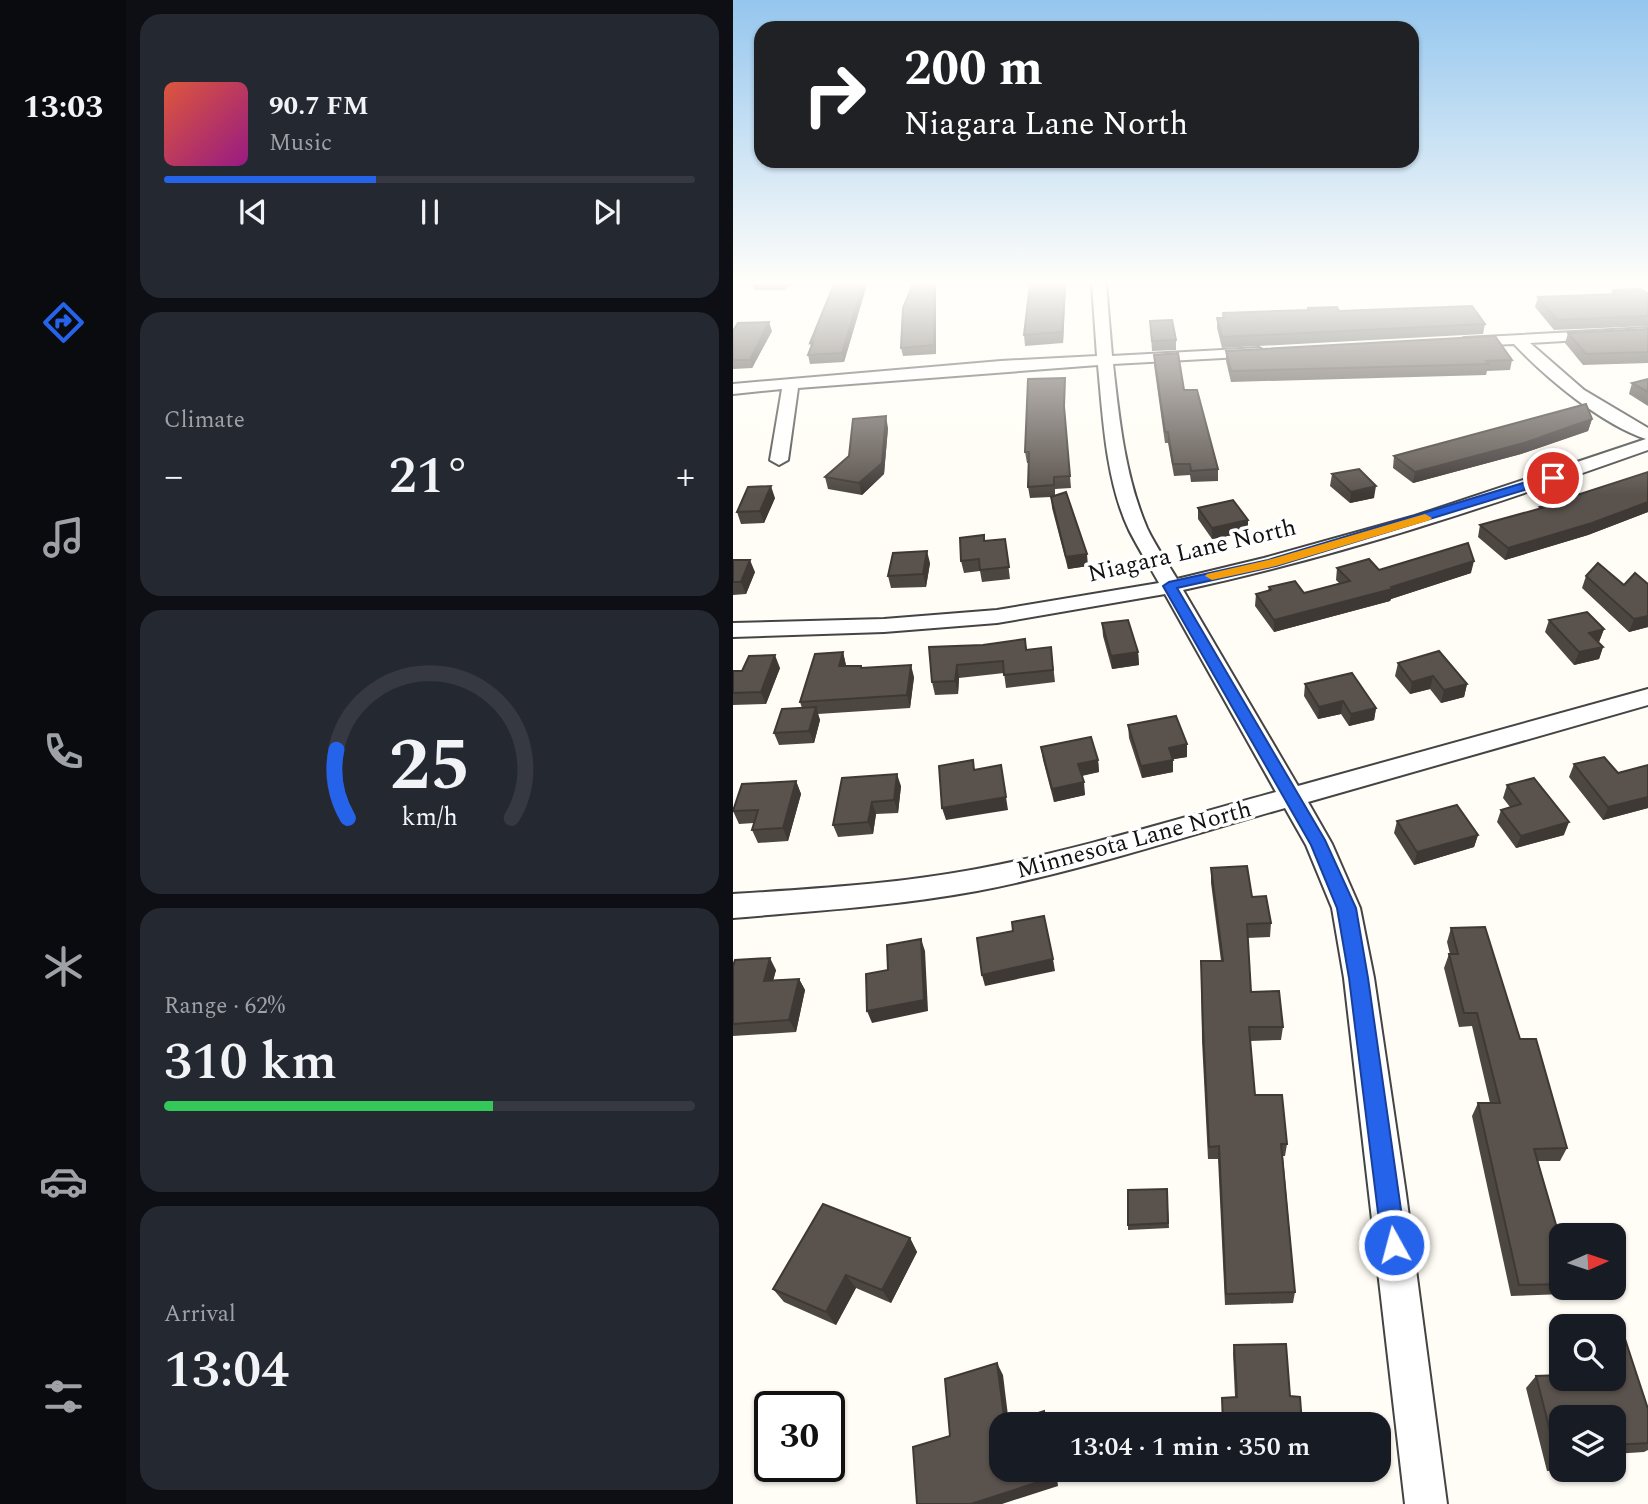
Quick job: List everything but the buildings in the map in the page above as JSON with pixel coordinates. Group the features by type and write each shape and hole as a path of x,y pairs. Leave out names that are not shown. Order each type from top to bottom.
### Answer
{"street":[{"path":"1105,354 1119,468 1125,496 1138,529 1294,798 1319,844 1346,908 1384,1167 1426,1504"},
{"path":"733,390 1105,360 1227,354"},
{"path":"1532,354 1549,372 1574,391 1610,415 1648,435"},
{"path":"779,460 791,384"},
{"name":"Niagara Lane North","path":"733,630 923,623 979,618 1033,612 1169,586 1271,563 1339,544 1513,491 1648,444"},
{"name":"Minnesota Lane North","path":"733,906 854,897 976,880 1092,853 1294,798 1648,697"}],"slow traffic":[{"path":"1212,576 1271,563 1425,518"}],"route":[{"path":"1394,1245 1359,978 1346,908 1319,844 1294,798 1169,586 1271,563 1339,544 1553,478"}]}
